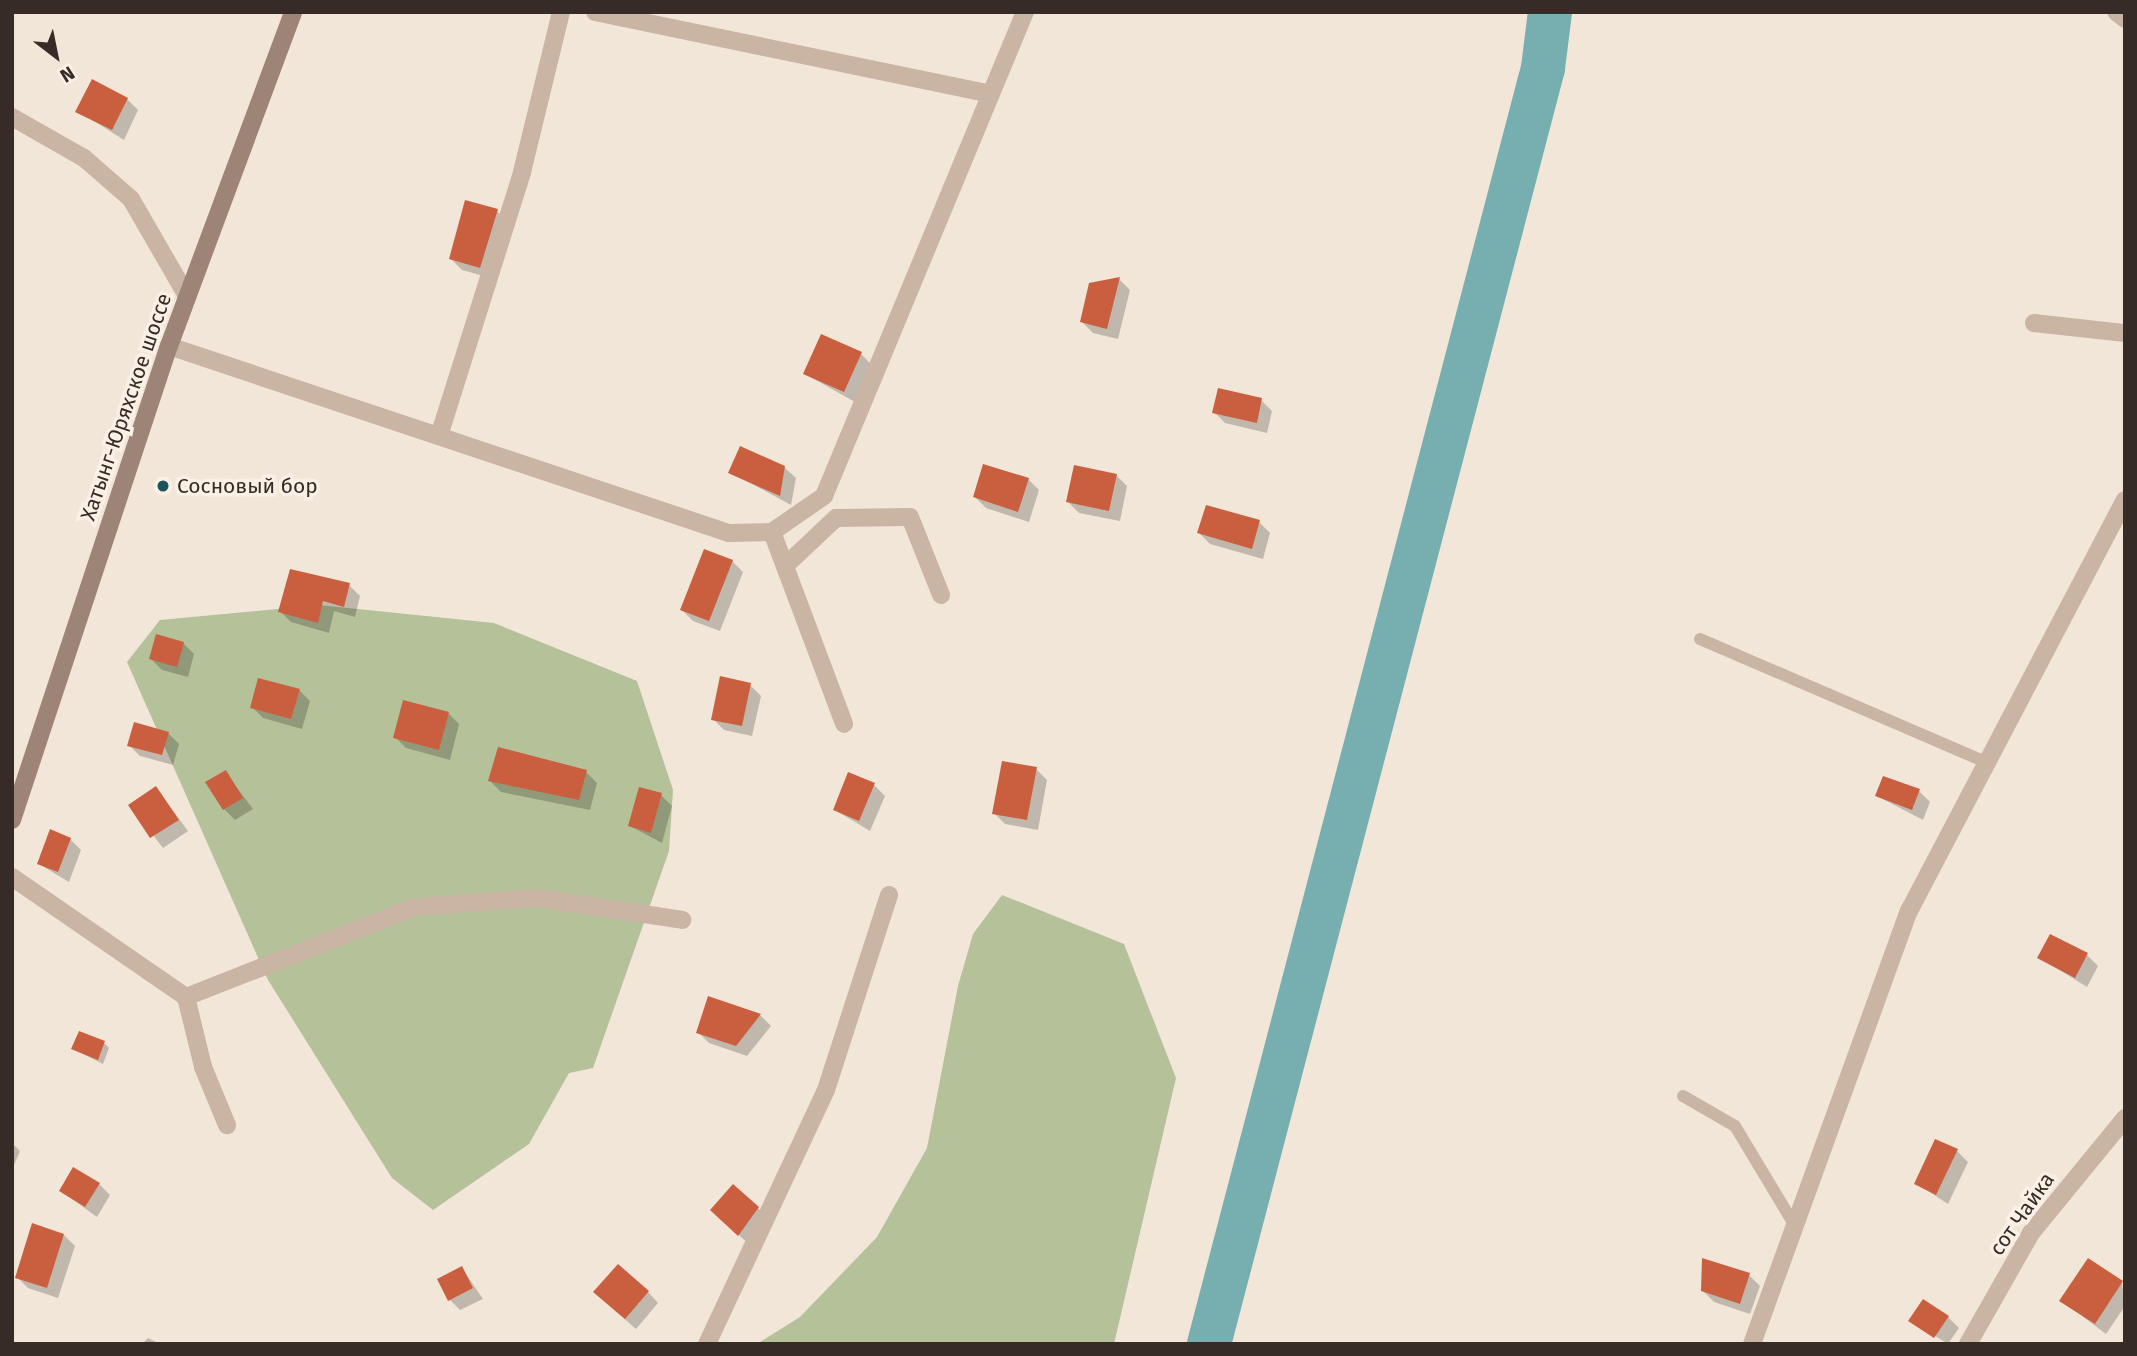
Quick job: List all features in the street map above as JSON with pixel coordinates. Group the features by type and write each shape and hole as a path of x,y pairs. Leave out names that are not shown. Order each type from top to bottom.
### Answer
{"main road":[{"name":"Хатынг-Юряхское шоссе","path":"12,820 169,346 293,12"}],"street":[{"path":"439,436 522,172 561,12"},
{"path":"595,12 990,94"},
{"path":"169,346 729,533 772,532 824,496 1025,12"},
{"path":"2116,12 2125,19"},
{"path":"12,117 84,158 131,199 187,296"},
{"path":"2034,323 2125,333"},
{"path":"1752,1344 1909,911 1983,761 2125,500"},
{"path":"785,566 836,518 910,517 941,595"},
{"path":"772,532 844,724"},
{"path":"12,877 186,997 202,1067 227,1125"},
{"path":"707,1344 826,1090 889,895"},
{"path":"186,997 415,907 539,898 682,920"},
{"name":"сот Чайка","path":"1968,1344 2031,1233 2125,1118"}],"lane":[{"path":"1700,639 1983,761"},
{"path":"1683,1096 1735,1126 1795,1226"}],"green space":[{"path":"319,605 494,623 637,681 673,790 669,851 593,1068 569,1073 529,1144 433,1210 392,1178 268,980 127,662 160,620"},
{"path":"1002,895 1124,944 1176,1078 1114,1344 757,1344 800,1317 877,1237 927,1148 958,986 973,934"}],"building":[{"path":"92,79 128,98 112,130 75,112"},
{"path":"465,200 498,209 480,268 449,259"},
{"path":"1120,277 1107,329 1080,322 1089,283"},
{"path":"821,334 862,352 844,392 803,374"},
{"path":"1218,388 1262,398 1257,423 1212,413"},
{"path":"740,446 785,466 780,496 728,473"},
{"path":"983,464 1029,478 1018,512 973,497"},
{"path":"1074,465 1117,474 1109,511 1066,502"},
{"path":"1206,505 1260,520 1252,549 1197,533"},
{"path":"704,549 733,560 709,621 680,610"},
{"path":"290,569 350,583 344,607 323,601 318,623 278,612"},
{"path":"156,634 184,642 177,667 149,659"},
{"path":"720,676 751,683 742,726 711,720"},
{"path":"258,678 300,689 291,719 250,708"},
{"path":"403,700 449,712 439,750 393,738"},
{"path":"134,722 169,732 162,755 127,746"},
{"path":"498,747 587,770 579,800 488,781"},
{"path":"1002,761 1037,767 1027,820 992,814"},
{"path":"226,770 243,798 223,810 205,782"},
{"path":"848,772 875,783 859,821 833,810"},
{"path":"1883,776 1920,789 1912,810 1875,796"},
{"path":"156,786 179,820 150,838 128,805"},
{"path":"639,787 662,793 651,833 628,826"},
{"path":"50,829 71,838 58,872 37,864"},
{"path":"2050,934 2088,953 2075,978 2037,958"},
{"path":"708,996 761,1014 736,1046 696,1033"},
{"path":"79,1031 105,1041 98,1060 71,1049"},
{"path":"1935,1139 1958,1149 1936,1195 1914,1184"},
{"path":"73,1167 100,1183 85,1207 59,1191"},
{"path":"733,1184 759,1207 738,1236 710,1210"},
{"path":"32,1223 64,1234 47,1288 15,1278"},
{"path":"1702,1258 1750,1273 1740,1304 1701,1291"},
{"path":"2088,1258 2123,1281 2095,1324 2059,1301"},
{"path":"618,1264 649,1291 625,1319 593,1292"},
{"path":"462,1266 473,1288 448,1301 437,1279"},
{"path":"1923,1299 1949,1316 1934,1338 1908,1321"}],"waterway":[{"path":"1209,1344 1543,68 1550,12"}],"place":[{"name":"Сосновый бор","path":"163,486"}]}
